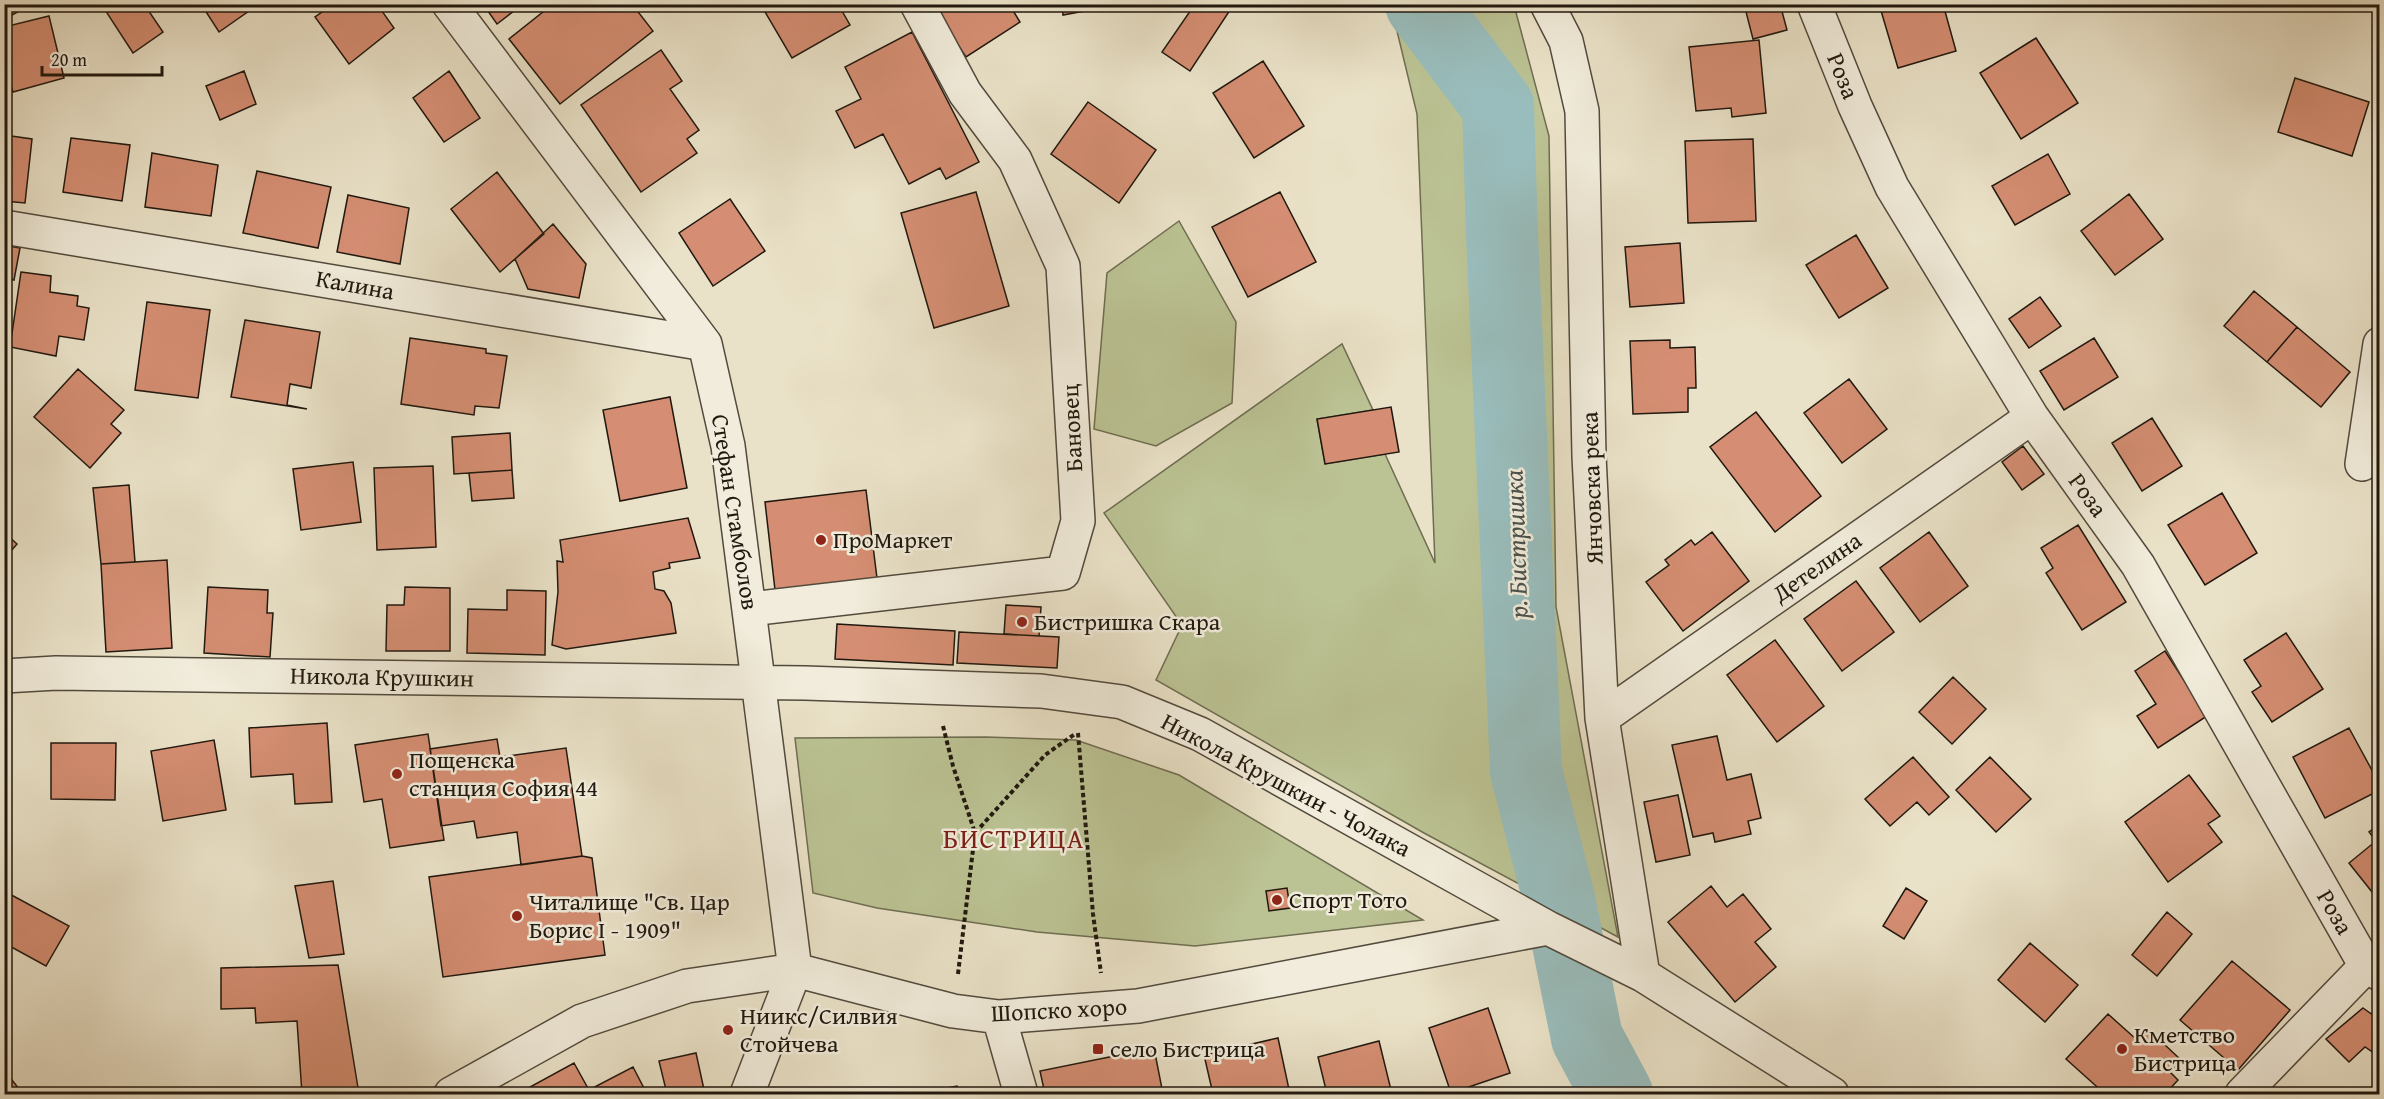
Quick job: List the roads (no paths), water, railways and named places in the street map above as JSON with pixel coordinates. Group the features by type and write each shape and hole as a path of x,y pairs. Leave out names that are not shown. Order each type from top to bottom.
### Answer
{"street":[{"name":"Стефан Стамболов","path":"449,4 705,344 728,446 795,970 747,1095"},
{"name":"Бановец","path":"750,609 1063,573 1078,522 1063,266 1015,160 965,93 917,4"},
{"name":"Янчовска река","path":"1548,4 1566,41 1582,111 1590,456 1602,718 1633,970"},
{"name":"Роза","path":"1814,4 1855,106 1892,187 2032,417 2138,564 2373,970"},
{"name":"Калина","path":"4,227 705,344"},
{"path":"2362,464 2379,344"},
{"name":"Детелина","path":"1602,718 2032,417"},
{"name":"Никола Крушкин","path":"4,676 56,672 759,682"},
{"name":"Никола Крушкин - Чолака","path":"759,682 1041,691 1122,702 1200,734 1548,928 1633,970"},
{"name":"Шопско хоро","path":"451,1095 582,1021 687,986 795,970 953,1011 999,1017 1138,1006 1548,928"},
{"path":"1633,970 1832,1095"},
{"path":"2242,1095 2373,970"},
{"path":"999,1017 1021,1095"}],"waterway":[{"name":"р. Бистришка","path":"1421,4 1498,106 1526,771 1559,899 1587,1038 1617,1094"}],"place":[{"name":"ПроМаркет","path":"821,540"},
{"name":"Бистришка Скара","path":"1022,622"},
{"name":"Пощенска станция София 44","path":"397,774"},
{"name":"Спорт Тото","path":"1277,900"},
{"name":"Читалище \"Св. Цар Борис I - 1909\"","path":"517,916"},
{"name":"Ниикс/Силвия Стойчева","path":"728,1030"},
{"name":"село Бистрица","path":"1098,1049"},
{"name":"Кметство Бистрица","path":"2122,1049"}],"district":[{"name":"БИСТРИЦА","path":"1014,839"}]}
